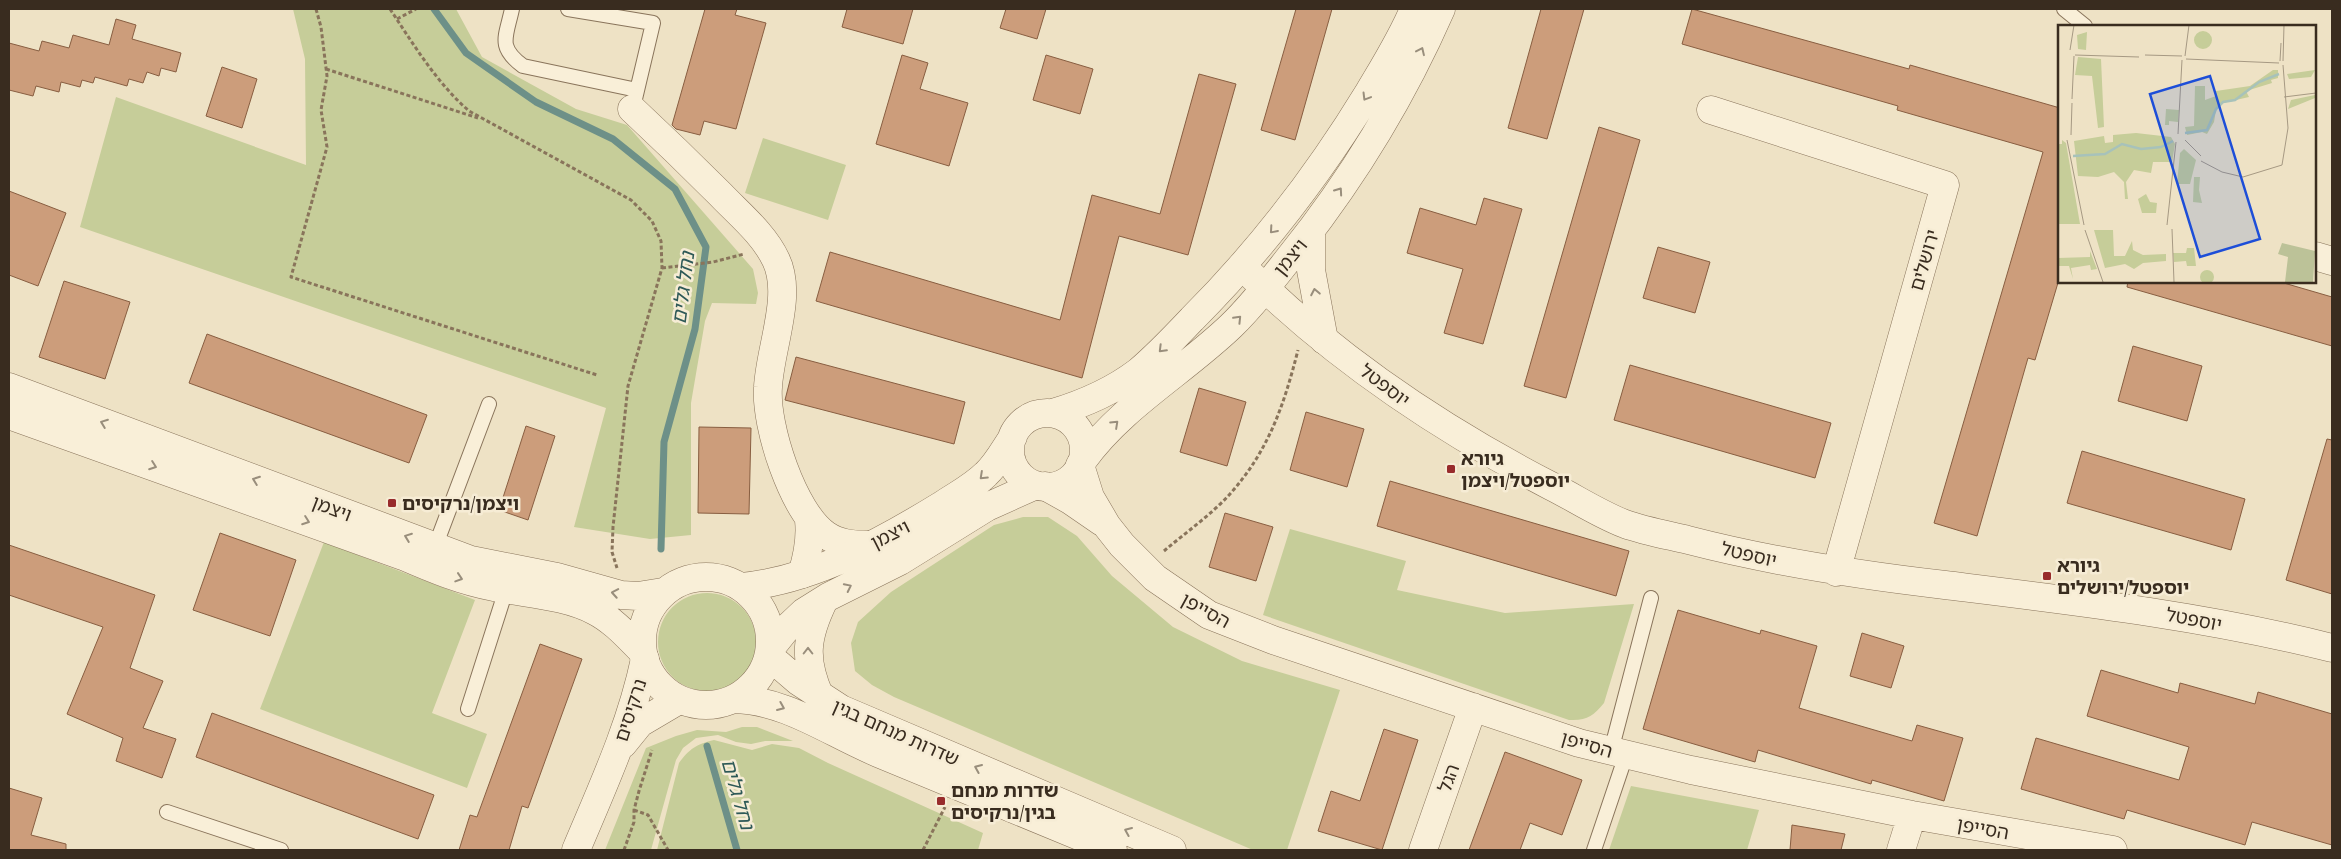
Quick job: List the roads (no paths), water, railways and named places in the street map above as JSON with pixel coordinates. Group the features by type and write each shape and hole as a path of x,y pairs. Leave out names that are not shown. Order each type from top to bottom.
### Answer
{"street":[{"name":"ויצמן","path":"1053,413 1096,397 1137,372 1209,303 1281,221 1345,131 1404,34 1414,9"},
{"name":"ויצמן","path":"1081,462 1109,428 1197,358 1232,325 1312,230 1364,155 1404,87 1441,9"},
{"path":"635,99 755,230 776,258 782,275 783,292 770,362 767,390 770,415 788,480 809,520 827,535 839,542 869,545"},
{"name":"ירושלים","path":"1711,110 1945,185 1836,572"},
{"path":"1312,230 1311,270 1314,331"},
{"path":"2316,256 2332,261"},
{"name":"יוספטל","path":"1242,266 1264,289 1314,331 1416,408 1499,459 1624,524 1750,556 1836,572 2128,607 2288,637 2332,648"},
{"name":"ויצמן","path":"9,387 471,560 557,577 625,595 638,596 663,592"},
{"path":"1053,413 1065,417 1078,430 1084,448 1081,462 1070,479 1059,485 1040,486 1026,480 1012,461 1010,450 1013,437 1019,426 1029,418 1040,414 1053,413"},
{"name":"ויצמן","path":"9,414 403,556 440,572 506,590 561,600 596,611 612,622 643,655"},
{"name":"ויצמן","path":"742,587 765,584 802,574 869,545 916,520 971,487 986,474 1013,437"},
{"name":"הסייפן","path":"1081,462 1090,497 1107,526 1144,568 1182,598 1209,615 1240,628 1579,743 1618,753 1691,770 2075,848 2112,850"},
{"name":"ויצמן","path":"769,652 786,628 804,612 900,561 987,507 1040,486"},
{"name":"הסייפן","path":"1040,486 1070,500 1107,526"},
{"path":"802,574 808,556 809,520"},
{"path":"702,576 723,578 742,587 758,602 768,620 771,642 757,681 741,696 721,704 700,706 679,700 662,688 648,671 643,655 642,629 650,609 663,592 681,581 702,576"},
{"path":"820,697 813,682 807,652 809,634 824,600"},
{"name":"שדרות מנחם בגין","path":"769,652 776,664 820,697 860,718 1172,850"},
{"name":"נרקיסים","path":"576,850 614,760 636,694 643,655"},
{"name":"שדרות מנחם בגין","path":"734,699 758,701 780,706 849,741 1112,850"},
{"name":"נרקיסים","path":"614,760 626,738 640,723 679,700"},
{"name":"הגל","path":"1423,850 1474,707"},
{"path":"1902,850 1912,815"}],"lane":[{"path":"512,9 505,41 509,55 523,66 635,99 653,23 568,9"},
{"path":"2064,9 2084,25"},
{"path":"435,547 489,404"},
{"path":"468,709 506,590"},
{"path":"1594,850 1618,753 1652,598"},
{"path":"167,812 281,850"}],"waterway":[{"name":"נחל גלים","path":"434,9 466,53 536,102 613,139 675,189 706,247 695,329 664,442 661,549"},
{"name":"נחל גלים","path":"707,746 737,850"}],"place":[{"name":"גיורא יוספטל/ויצמן","path":"1451,469"},
{"name":"ויצמן/נרקיסים","path":"392,503"},
{"name":"גיורא יוספטל/ירושלים","path":"2047,576"},
{"name":"שדרות מנחם בגין/נרקיסים","path":"941,801"}]}
